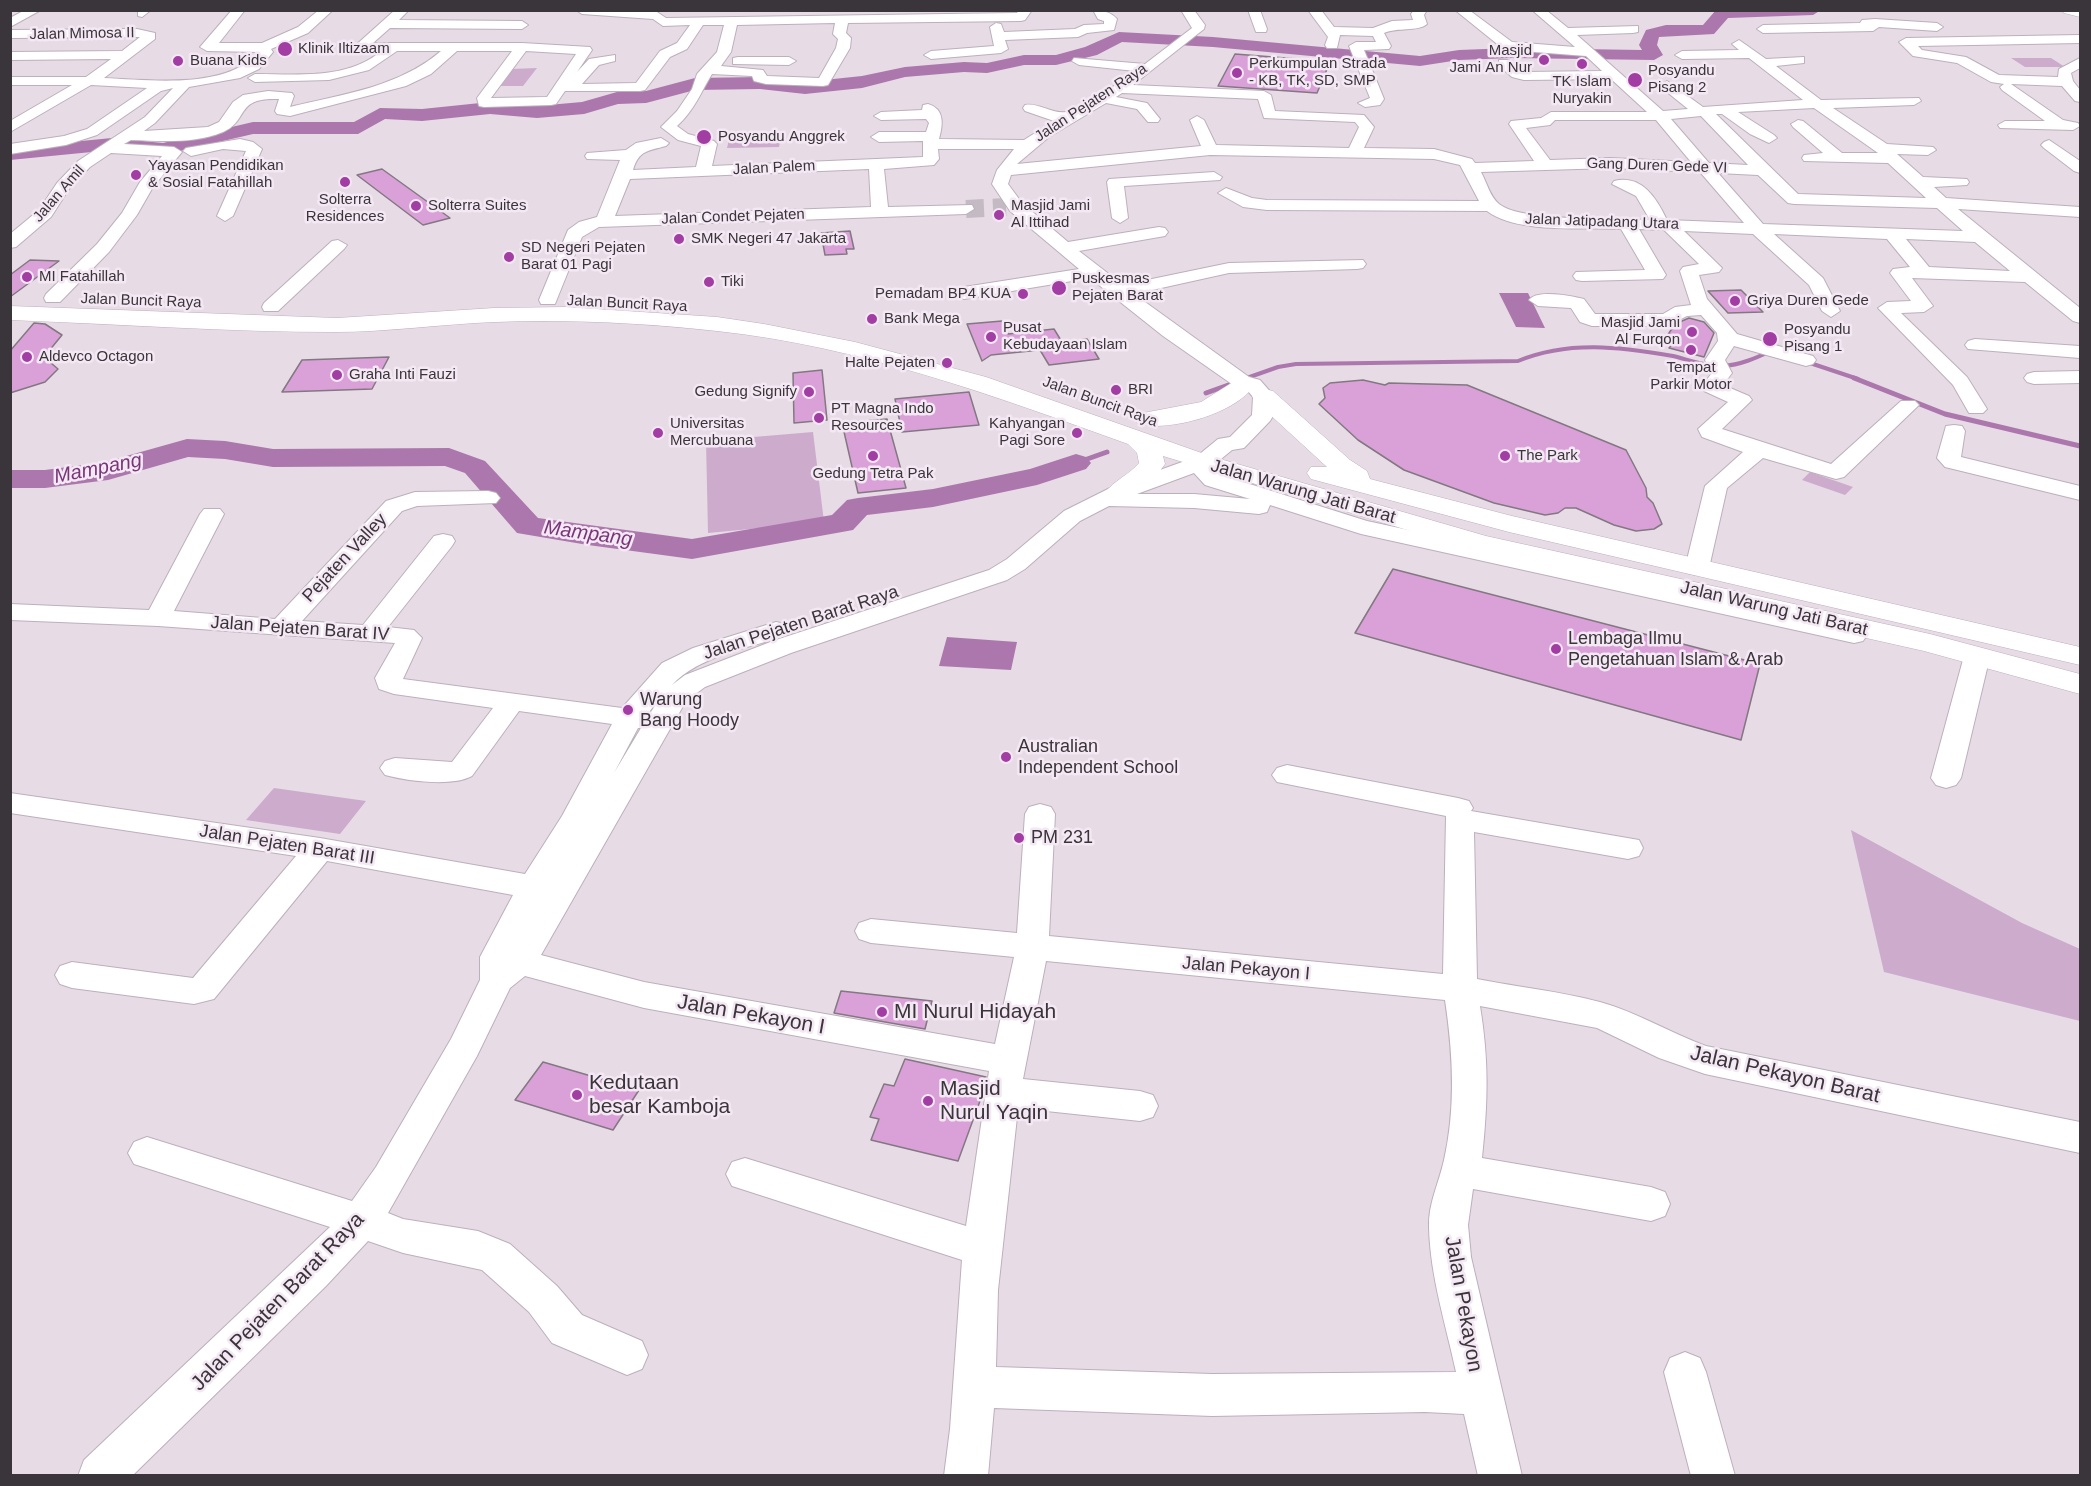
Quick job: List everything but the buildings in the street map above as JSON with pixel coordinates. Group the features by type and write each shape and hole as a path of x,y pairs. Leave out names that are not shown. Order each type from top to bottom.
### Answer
{"main road":[{"path":"2071,17 2079,12"},
{"name":"Jalan Buncit Raya","path":"10,297 271,307 592,315 764,331 855,349 937,370 1089,420 1134,425 1218,451"},
{"name":"Jalan Buncit Raya","path":"10,313 337,325 548,300 634,303 798,320 880,335 1012,372"},
{"path":"1109,497 1138,480 1152,464 1149,451 1134,425 1217,405 1228,400 1244,384 1341,466 1377,489"},
{"name":"Jalan Buncit Raya","path":"1066,389 1111,405 1134,425"},
{"name":"Jalan Warung Jati Barat","path":"1218,451 1377,489 1473,516 1697,568 1931,618 2080,657"},
{"name":"Jalan Warung Jati Barat","path":"1218,451 1479,543 1885,634 2080,684"}],"street":[{"path":"10,23 35,10"},
{"path":"239,10 224,31 207,47 264,47 303,30 327,10"},
{"path":"908,26 909,12 931,10"},
{"path":"999,36 1078,33 1084,29 1109,27 1111,19 1102,16 1099,10"},
{"name":"Jalan Pejaten Raya","path":"1008,167 1027,145 1069,117 1103,99 1199,27 1187,10"},
{"path":"1254,10 1261,29"},
{"path":"1314,10 1335,39 1332,45"},
{"path":"1461,10 1512,49 1593,55"},
{"path":"1538,10 1593,55 1660,116 1703,169 1758,229 1817,282 1831,311"},
{"path":"423,24 441,11"},
{"path":"570,18 583,11 699,22 842,21 908,26 992,14 1021,17 1026,11"},
{"path":"1330,31 1377,32 1392,25 1421,24 1417,14 1424,11"},
{"path":"401,12 364,44 394,47 522,47 585,50 551,101 482,102 522,47"},
{"path":"447,24 482,12"},
{"path":"931,55 998,50 1002,46 992,14"},
{"path":"656,38 663,17"},
{"path":"1990,27 2075,29 2071,17"},
{"path":"964,19 970,41"},
{"path":"717,61 756,72 759,78 766,80 823,82 843,48 845,38 839,34 842,21"},
{"path":"1565,32 1632,21"},
{"path":"610,58 594,62 570,88 641,87 665,54 682,46 699,22"},
{"path":"703,171 709,144 683,137 668,128 682,114 700,86 704,74 717,61 731,22"},
{"path":"1763,29 1872,27 1866,23 1890,22 1911,27 1948,26"},
{"path":"389,24 522,25"},
{"path":"1365,103 1377,100 1359,57 1358,46 1385,45 1377,32"},
{"name":"Jalan Mimosa II","path":"10,34 149,34 148,39 89,81 10,128"},
{"path":"2066,82 1996,79 1961,60 1918,53 1906,42 2080,39"},
{"path":"254,67 263,59 266,52 264,47"},
{"path":"10,81 89,81 173,86 225,78 321,76 359,69 383,59 394,47"},
{"path":"122,140 215,129 224,125 243,100 260,96 287,96 282,109 284,112 311,108 401,83 426,71 454,47"},
{"path":"1682,55 1744,49 1889,154 1979,237 2080,317"},
{"path":"717,61 771,52"},
{"path":"10,56 124,56"},
{"path":"1761,63 1799,60"},
{"path":"717,61 789,61"},
{"path":"1079,61 1146,68"},
{"path":"2080,62 2065,69 2066,82 2080,98"},
{"path":"1504,63 1516,74 1524,76 1615,75"},
{"path":"225,78 254,67 308,66"},
{"path":"260,96 274,77"},
{"name":"Gang Duren Gede VI","path":"1667,85 1703,112 1762,170"},
{"path":"10,149 60,141 92,132 173,86"},
{"name":"Jalan Amil","path":"14,238 45,213 76,172 158,113 173,86"},
{"path":"2007,87 2071,125"},
{"path":"1119,88 1163,92 1264,95 1267,113 1270,115 1360,119 1367,127 1354,153"},
{"path":"1734,94 1752,106"},
{"path":"1103,99 1142,106 1153,119"},
{"path":"1142,106 1150,99 1201,99"},
{"path":"1545,165 1516,124 1545,122 1550,116 1660,116 1752,106 1820,106 1914,101"},
{"path":"1030,108 1049,116 1069,117"},
{"path":"1725,108 1755,131 1770,138"},
{"path":"881,116 931,111 936,123 931,140"},
{"path":"10,113 33,115"},
{"path":"1197,120 1210,150"},
{"path":"1798,124 1838,158"},
{"path":"2010,124 2071,125"},
{"path":"879,136 1027,145"},
{"path":"122,140 174,153 229,145 252,148 242,180 225,216"},
{"name":"Jalan Palem","path":"622,175 703,171 803,161 876,164 930,161 931,140"},
{"path":"604,221 630,155 641,146 661,143"},
{"path":"2049,145 2080,168"},
{"path":"1192,150 1200,155 1226,193 1249,203 1490,206 1471,168 1465,161 1453,157"},
{"path":"1218,451 1223,438 1250,410 1244,384 1117,292 1011,207 1002,189 1001,178 1008,167 1192,150 1418,154 1453,157 1490,152"},
{"path":"1810,158 1838,158 1928,150"},
{"path":"53,298 103,248 129,215 146,185 174,153"},
{"path":"1418,154 1425,172"},
{"path":"593,156 630,155"},
{"name":"Gang Duren Gede VI","path":"1471,168 1610,162 1703,169 1762,170"},
{"path":"876,164 880,213"},
{"path":"1762,170 1794,199 1944,203 2080,212"},
{"path":"1120,218 1115,182 1214,177"},
{"path":"1855,189 1961,182"},
{"path":"1620,184 1640,189 1664,225 1713,268 1689,271 1698,301 1727,334 1750,346 1762,346 1806,360"},
{"path":"1211,205 1226,193"},
{"name":"Jalan Jatipadang Utara","path":"1490,206 1500,214 1531,221 1979,237"},
{"path":"1836,208 1862,232"},
{"name":"Jalan Condet Pejaten","path":"548,300 574,234 585,226 604,221 966,209"},
{"path":"21,213 45,213"},
{"path":"1582,276 1657,275 1627,224"},
{"path":"1064,248 1159,232"},
{"path":"1891,233 1924,272"},
{"path":"271,307 338,245"},
{"path":"1117,292 1229,268 1357,264"},
{"path":"964,293 1092,272"},
{"path":"1976,409 1958,378 1887,308 1924,306 1899,273 2028,276"},
{"path":"1538,300 1577,303 1587,318 1592,320 1664,321 1682,311 1705,309"},
{"path":"1727,334 1750,335 1774,331"},
{"path":"1727,334 1728,341 1712,389 1742,400 1709,429 1710,432 1759,450 1836,472 1864,443 1908,405"},
{"path":"1975,345 2080,352"},
{"path":"2034,378 2080,377"},
{"path":"1954,431 1948,458 1952,461 2080,493"},
{"path":"1697,568 1716,486 1759,450"},
{"name":"Jalan Pejaten Barat Raya","path":"100,1476 216,1368 312,1273 359,1222 417,1134 505,966 548,890 676,695 695,681 782,647 998,575 1016,564 1034,546 1072,516 1109,497 1218,451"},
{"name":"Jalan Warung Jati Barat","path":"1218,451 1204,471 1213,480 1361,527 1851,634 1866,637 1885,634"},
{"path":"1109,497 1259,507 1361,527"},
{"name":"Pejaten Valley","path":"281,628 394,506 415,499 488,498"},
{"path":"158,618 212,514"},
{"path":"369,634 443,541"},
{"name":"Jalan Pejaten Barat Raya","path":"548,890 576,818 629,718 672,669 721,647 873,600 1003,553 1034,546"},
{"path":"969,584 1002,591"},
{"name":"Jalan Pejaten Barat IV","path":"10,612 158,618 409,638 389,678 388,683 394,686 659,722"},
{"path":"1946,778 1977,656"},
{"path":"395,768 455,773 462,769 512,701"},
{"path":"1287,775 1458,808 1628,848"},
{"name":"Jalan Pejaten Barat III","path":"10,803 321,849 548,890"},
{"name":"Jalan Pekayon","path":"1458,808 1460,989 1470,1051 1468,1125 1448,1225 1451,1257 1479,1394 1500,1476"},
{"path":"966,1476 983,1249 1005,1076 1032,948 1040,814"},
{"path":"72,975 194,992 202,990 321,849"},
{"name":"Jalan Pekayon I","path":"871,931 1460,989"},
{"name":"Jalan Pekayon I","path":"505,966 1140,1106"},
{"name":"Jalan Pekayon Barat","path":"1460,989 1599,1016 1622,1023 1671,1048 1705,1060 2080,1138"},
{"path":"147,1153 328,1209 403,1236 478,1249 496,1257 543,1299 567,1329 627,1355"},
{"path":"1460,1170 1651,1204"},
{"path":"745,1174 983,1249"},
{"path":"1685,1372 1713,1476"},
{"path":"974,1387 1212,1395 1425,1391 1479,1394"}],"shaded area":[{"path":"2011,58 2051,58 2065,67 2025,67"},
{"path":"537,68 523,86 497,86 511,69"},
{"path":"781,138 779,147 727,148 729,140"},
{"path":"1499,293 1528,293 1545,328 1516,327"},
{"path":"813,432 824,522 708,533 706,441"},
{"path":"1810,472 1853,487 1845,495 1802,480"},
{"path":"947,637 1017,642 1011,670 939,666"},
{"path":"274,788 366,801 340,834 246,820"},
{"path":"1851,830 2022,923 2080,949 2080,1021 1884,972"}],"waterway":[{"path":"10,154 112,144 163,149 253,128 295,130 358,128 380,114 422,115 490,108 537,112 584,108 617,98 646,97 695,84 760,83 805,88 862,82 905,72 964,67 987,68 1024,60 1056,60 1091,51 1119,37 1213,42 1372,58 1388,56 1420,61 1459,55 1512,53 1654,55 1648,45 1652,34 1666,30 1708,30 1723,13 1813,10"},
{"path":"1244,379 1278,367 1296,364 1518,361 1537,354 1575,348 1634,350 1717,366 1742,363 1771,351"},
{"path":"1807,362 1858,379"},
{"path":"1206,393 1248,378"},
{"path":"1854,378 1945,414 2080,446"},
{"name":"Mampang","path":"10,479 45,479 108,471 187,448 225,450 273,458 449,457 475,467 528,526 692,549 842,523 858,507 933,498 1037,476 1076,463"},
{"path":"1076,463 1107,452"}],"tunnel":[{"path":"966,209 1006,207"}],"place":[{"name":"Klinik Iltizaam","path":"285,49"},
{"name":"Masjid Jami An Nur","path":"1544,60"},
{"name":"Buana Kids","path":"178,61"},
{"name":"TK Islam Nuryakin","path":"1582,64"},
{"name":"Perkumpulan Strada - KB, TK, SD, SMP","path":"1237,73"},
{"name":"Posyandu Pisang 2","path":"1635,80"},
{"name":"Posyandu Anggrek","path":"704,137"},
{"name":"Yayasan Pendidikan & Sosial Fatahillah","path":"136,175"},
{"name":"Solterra Residences","path":"345,182"},
{"name":"Solterra Suites","path":"416,206"},
{"name":"Masjid Jami Al Ittihad","path":"999,215"},
{"name":"SMK Negeri 47 Jakarta","path":"679,239"},
{"name":"SD Negeri Pejaten Barat 01 Pagi","path":"509,257"},
{"name":"MI Fatahillah","path":"27,277"},
{"name":"Tiki","path":"709,282"},
{"name":"Puskesmas Pejaten Barat","path":"1059,288"},
{"name":"Pemadam BP4 KUA","path":"1023,294"},
{"name":"Griya Duren Gede","path":"1735,301"},
{"name":"Bank Mega","path":"872,319"},
{"name":"Masjid Jami Al Furqon","path":"1692,332"},
{"name":"Pusat Kebudayaan Islam","path":"991,337"},
{"name":"Posyandu Pisang 1","path":"1770,339"},
{"name":"Tempat Parkir Motor","path":"1691,350"},
{"name":"Aldevco Octagon","path":"27,357"},
{"name":"Halte Pejaten","path":"947,363"},
{"name":"Graha Inti Fauzi","path":"337,375"},
{"name":"BRI","path":"1116,390"},
{"name":"Gedung Signify","path":"809,392"},
{"name":"PT Magna Indo Resources","path":"819,418"},
{"name":"Universitas Mercubuana","path":"658,433"},
{"name":"Kahyangan Pagi Sore","path":"1077,433"},
{"name":"Gedung Tetra Pak","path":"873,456"},
{"name":"The Park","path":"1505,456"},
{"name":"Lembaga Ilmu Pengetahuan Islam & Arab","path":"1556,649"},
{"name":"Warung Bang Hoody","path":"628,710"},
{"name":"Australian Independent School","path":"1006,757"},
{"name":"PM 231","path":"1019,838"},
{"name":"MI Nurul Hidayah","path":"882,1012"},
{"name":"Kedutaan besar Kamboja","path":"577,1095"},
{"name":"Masjid Nurul Yaqin","path":"928,1101"}]}
